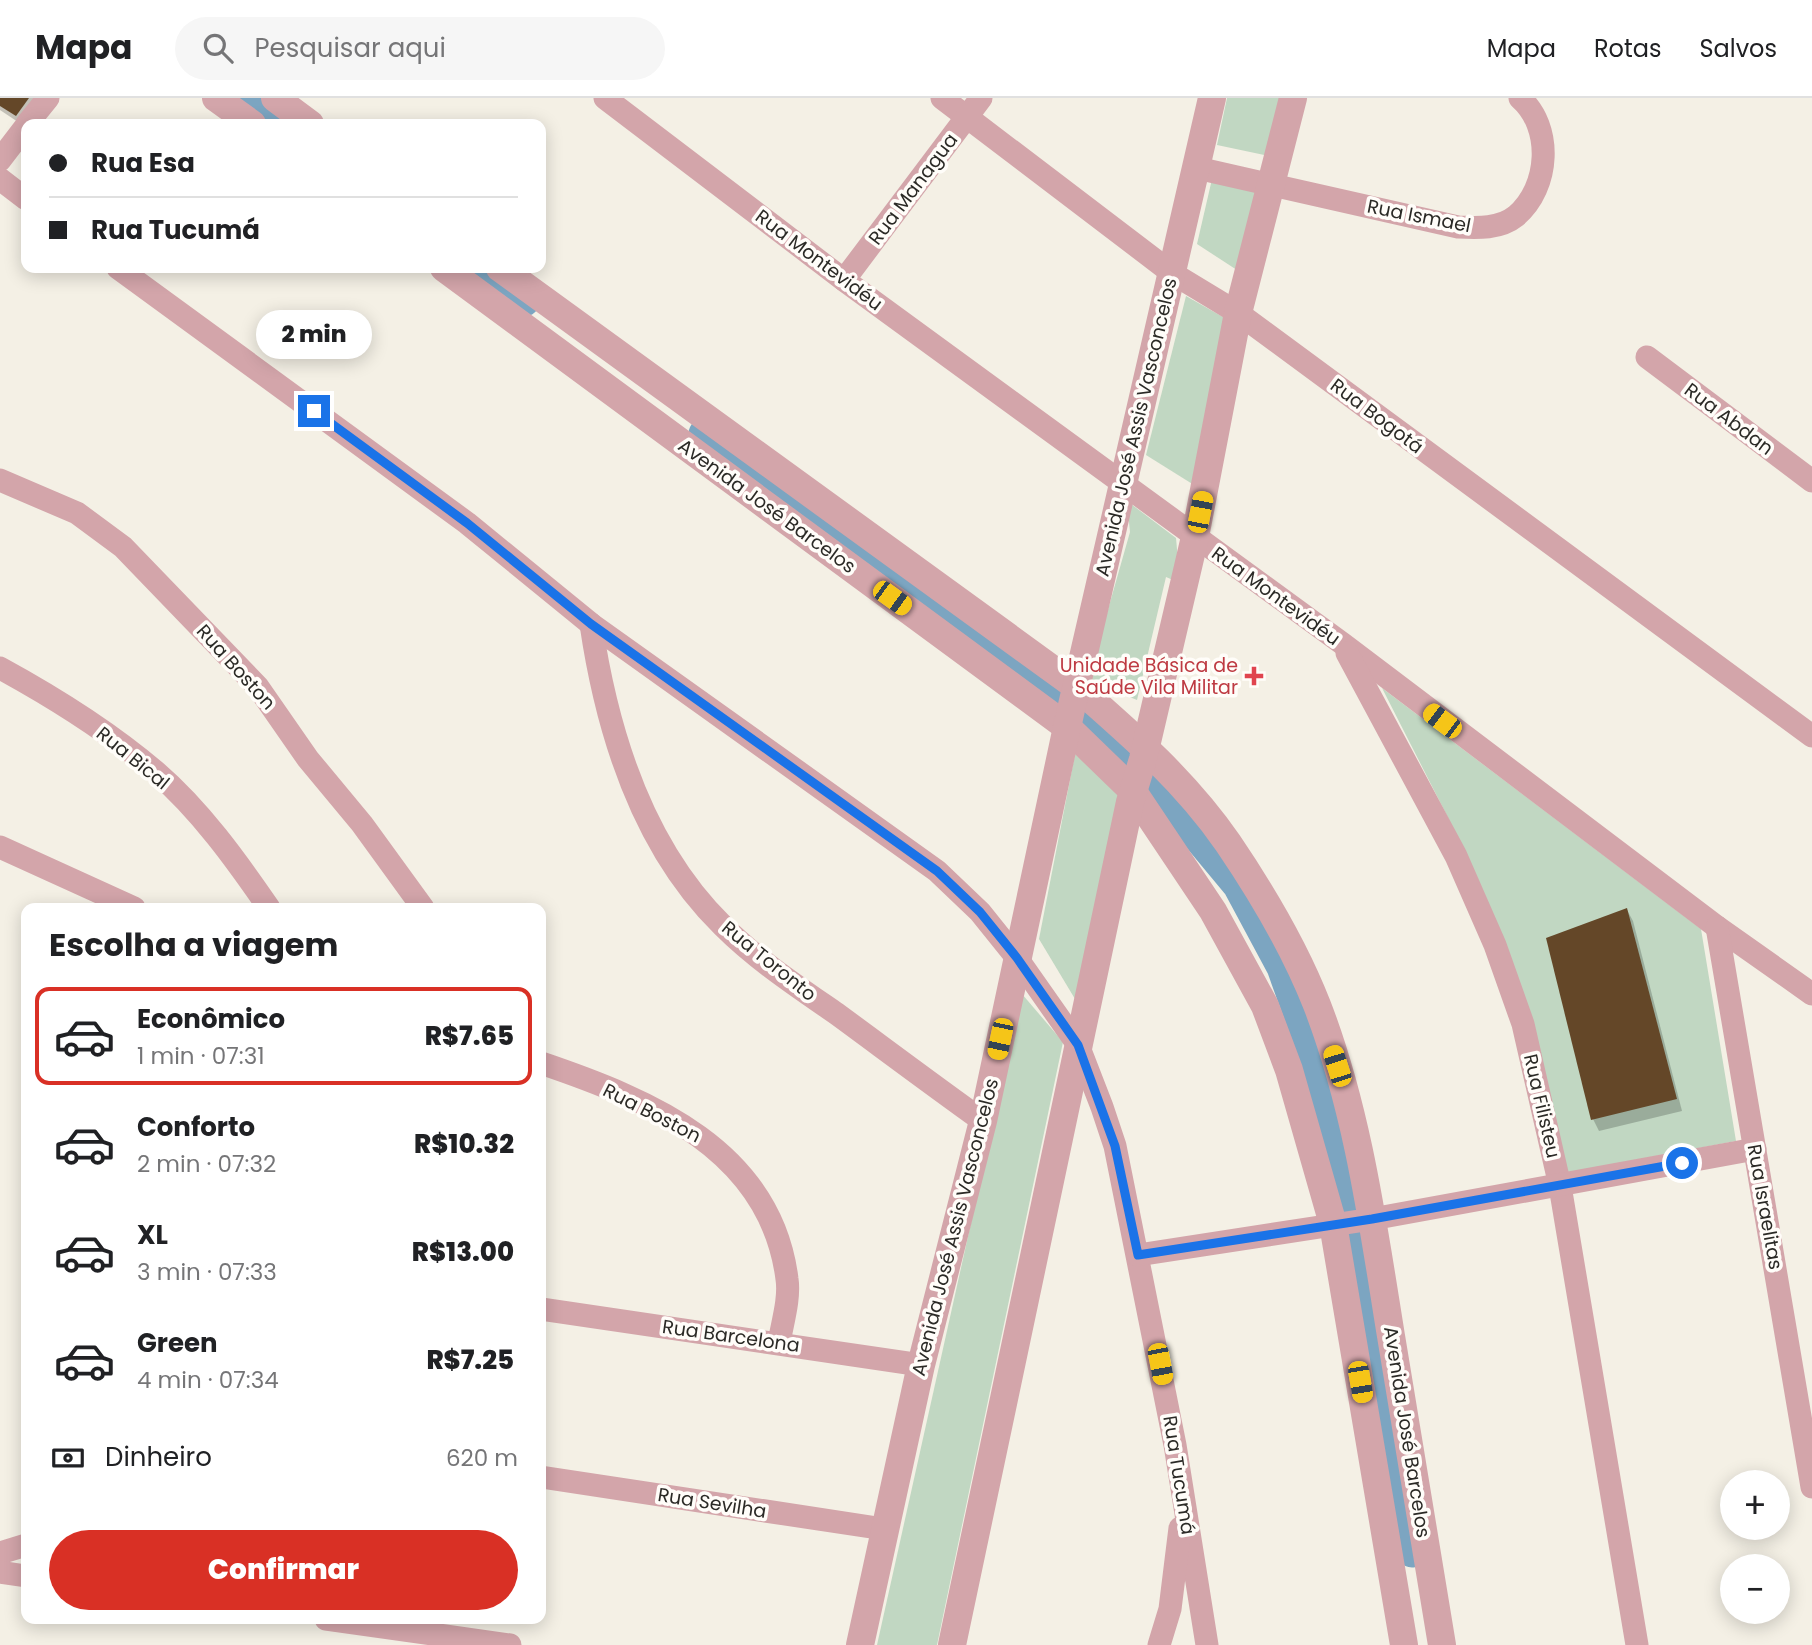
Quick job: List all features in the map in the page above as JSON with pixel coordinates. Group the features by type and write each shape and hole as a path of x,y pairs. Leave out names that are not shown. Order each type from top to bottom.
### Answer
{"street":[{"path":"32,119 48,98"},
{"path":"216,98 245,119"},
{"path":"275,98 303,119"},
{"name":"Rua Montevidéu","path":"606,98 844,281 1343,644 1717,927 1812,994"},
{"name":"Rua Bogotá","path":"942,98 974,107 1171,273 1238,313 1812,736"},
{"name":"Avenida José Assis Vasconcelos","path":"860,1645 921,1365 984,1121 1072,708 1213,98"},
{"path":"952,1645 1078,1045 1139,768 1195,537 1238,313 1293,98"},
{"name":"Rua Ismael","path":"1273,184 1458,227 1489,228 1515,217 1532,198 1543,164 1542,136 1533,109 1520,98"},
{"name":"Rua Managua","path":"844,281 974,107"},
{"path":"0,160 21,133"},
{"path":"1197,168 1273,184"},
{"path":"0,179 21,196"},
{"name":"Rua Tucumá","path":"125,273 467,523 591,624 937,871 980,912 1017,958 1078,1045 1115,1146 1184,1499 1207,1645"},
{"name":"Avenida José Barcelos","path":"451,273 1072,708 1139,768 1265,1006 1352,1222 1442,1645"},
{"name":"Avenida José Barcelos","path":"506,273 1072,708 1139,768 1196,800 1228,842 1289,946 1317,1005 1353,1123 1352,1222 1404,1645"},
{"name":"Rua Abdan","path":"1647,357 1812,481"},
{"name":"Rua Boston","path":"0,480 77,513 123,547 258,687 308,759 362,824 419,903"},
{"name":"Rua Toronto","path":"591,624 611,724 635,793 657,839 695,894 723,926 769,966 984,1121"},
{"name":"Rua Filisteu","path":"1343,644 1457,856 1495,945 1522,1024 1560,1186 1637,1645"},
{"name":"Rua Bical","path":"0,668 66,705 156,773 205,823 265,903"},
{"path":"0,847 123,903"},
{"name":"Rua Israelitas","path":"1717,927 1812,1487"},
{"name":"Rua Boston","path":"546,1065 657,1111 711,1143 739,1170 765,1209 781,1247 788,1283 779,1343"},
{"path":"1138,1255 1352,1222 1755,1149"},
{"name":"Rua Barcelona","path":"546,1310 921,1365"},
{"name":"Rua Sevilha","path":"546,1478 884,1530"},
{"path":"1159,1645 1170,1609 1184,1499"},
{"path":"21,1547 1,1556 21,1572"},
{"path":"1170,1609 1202,1615"},
{"path":"361,1624 510,1645"}],"green space":[{"path":"1227,98 1280,98 1269,156 1217,145"},
{"path":"1212,179 1259,188 1240,272 1197,244"},
{"path":"1186,296 1230,321 1194,485 1146,455"},
{"path":"1127,501 1176,538 1180,583 1166,577 1137,700 1088,680 1130,532"},
{"path":"1382,688 1701,929 1736,1141 1566,1173 1468,857"},
{"path":"1075,754 1125,798 1075,999 1039,939"},
{"path":"1022,994 1063,1042 937,1645 877,1645"}],"building":[{"path":"0,98 29,98 16,116 0,106"},
{"path":"1627,908 1677,1099 1591,1120 1546,938"}],"waterway":[{"path":"252,98 280,119"},
{"path":"488,273 524,300"},
{"path":"705,434 1092,717 1131,755 1239,885 1283,967 1316,1059 1342,1160 1412,1551"}],"place":[{"name":"Unidade Básica de Saúde Vila Militar","path":"1254,676"}],"route":[{"path":"314,411 467,523 591,624 937,871 980,912 1017,958 1078,1045 1115,1146 1138,1255 1372,1219 1682,1163"}]}
